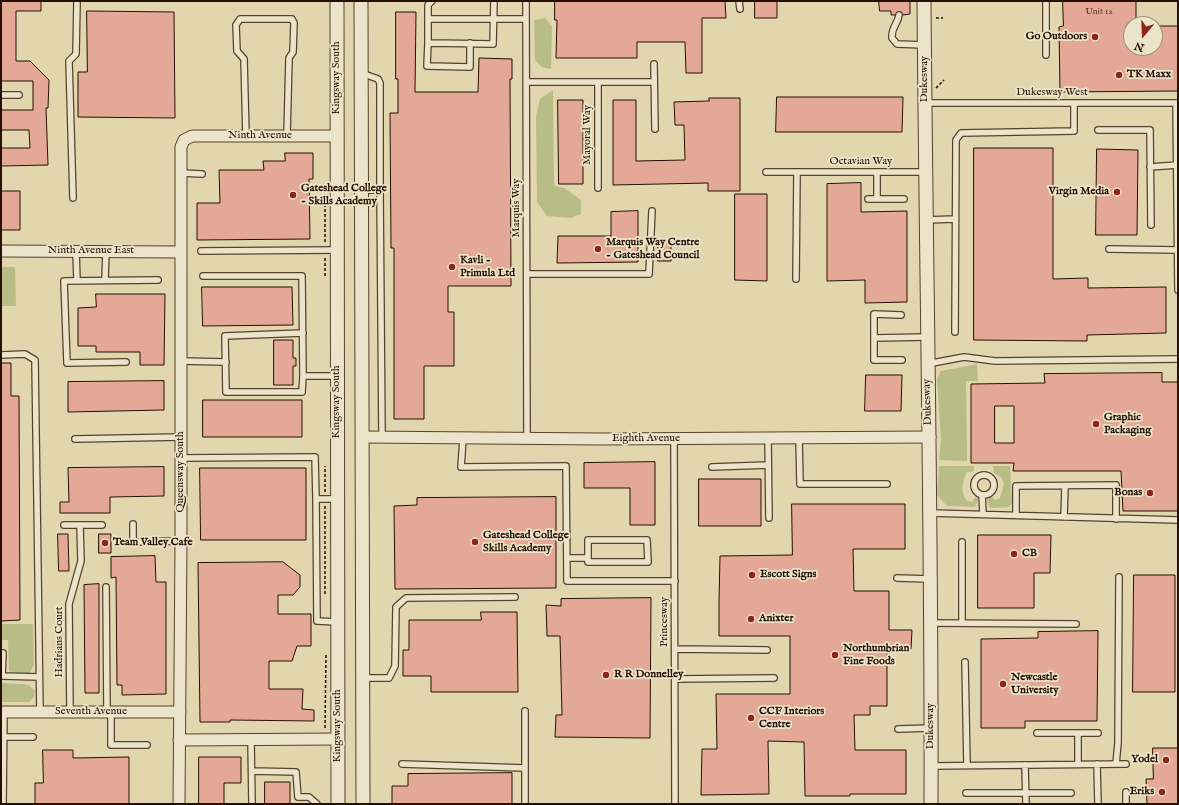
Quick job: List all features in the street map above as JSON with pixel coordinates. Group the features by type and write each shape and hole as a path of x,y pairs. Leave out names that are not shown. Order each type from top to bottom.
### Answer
{"street":[{"name":"Kingsway South","path":"337,1 338,804"},
{"path":"361,1 363,804"},
{"name":"Dukesway","path":"924,1 927,364 930,437 931,804"},
{"name":"Ninth Avenue","path":"184,140 192,136 337,136"},
{"name":"Queensway South","path":"179,804 181,541 180,252 181,147 184,140"},
{"name":"Ninth Avenue East","path":"1,251 180,252"},
{"name":"Eighth Avenue","path":"362,437 527,440 930,437"},
{"name":"Seventh Avenue","path":"2,712 180,712"},
{"path":"179,740 338,739"}],"lane":[{"path":"73,198 70,61 76,54 77,1"},
{"path":"432,1 428,5 427,66 470,67 470,43"},
{"path":"428,43 493,44 494,1"},
{"name":"Marquis Way","path":"526,1 527,440"},
{"path":"739,1 740,9"},
{"path":"1046,1 1046,55"},
{"path":"899,15 899,18 893,26 892,38 897,44 925,45"},
{"path":"246,136 244,59 237,51 236,25 240,19 292,19 294,23 293,52 289,58 287,136"},
{"path":"428,19 526,19"},
{"path":"654,64 655,129"},
{"path":"361,73 378,79 380,83 382,438"},
{"path":"527,82 654,82"},
{"name":"Mayoral Way","path":"598,82 598,188"},
{"path":"1,95 19,95"},
{"name":"Dukesway West","path":"925,103 1177,103"},
{"path":"955,332 956,140 961,132 1074,131 1074,103"},
{"path":"1177,103 1178,290"},
{"path":"1098,130 1150,130 1151,225"},
{"path":"1150,166 1177,165"},
{"name":"Octavian Way","path":"766,172 926,172"},
{"path":"796,279 797,172"},
{"path":"181,173 202,174"},
{"path":"877,173 877,199"},
{"path":"361,190 380,190"},
{"path":"868,198 904,199"},
{"path":"527,274 649,274 652,211"},
{"path":"926,220 955,219"},
{"path":"1109,249 1178,250"},
{"path":"201,251 337,250"},
{"path":"76,251 77,281"},
{"path":"105,280 106,251"},
{"path":"203,276 302,276 303,333 303,376 302,392 226,392 225,336 303,333"},
{"path":"126,362 67,363 64,281 158,280"},
{"path":"901,315 874,314 874,360 902,360"},
{"path":"874,338 927,337"},
{"path":"1,355 25,354 35,360 40,712"},
{"path":"927,364 964,357 995,361 1178,359"},
{"path":"181,361 226,362"},
{"path":"303,376 337,376"},
{"path":"75,439 181,437"},
{"path":"768,438 769,518"},
{"path":"799,438 800,484 887,484"},
{"path":"463,439 461,467 566,466 567,581 675,581"},
{"name":"Princesway","path":"674,439 675,804"},
{"path":"181,458 315,457 317,621 338,622"},
{"path":"712,467 768,465"},
{"path":"1016,515 1016,486 1116,485 1116,519"},
{"path":"1064,517 1065,486"},
{"path":"982,495 983,514"},
{"path":"316,499 338,499"},
{"path":"930,513 1178,520"},
{"path":"133,524 133,542 181,541"},
{"name":"Hadrians Court","path":"70,712 69,604 81,561 80,525"},
{"path":"64,526 102,525"},
{"path":"588,540 648,540 648,562 588,562 588,558 588,540"},
{"path":"962,542 962,622"},
{"path":"567,558 588,558"},
{"path":"897,578 930,579"},
{"path":"1116,764 1118,743 1118,578"},
{"path":"106,588 111,745 147,745"},
{"path":"363,678 389,678 395,666 396,607 406,598 515,597"},
{"path":"931,623 962,622 1076,624"},
{"path":"675,649 767,650"},
{"path":"1,653 3,653 2,676 39,677"},
{"path":"965,662 967,766"},
{"path":"675,679 774,678"},
{"path":"525,711 525,804"},
{"path":"2,712 4,737 3,804"},
{"path":"898,729 931,728"},
{"path":"1037,733 1098,733"},
{"path":"1078,733 1078,764"},
{"path":"4,737 33,737"},
{"path":"251,740 252,804"},
{"path":"402,764 525,768"},
{"path":"1097,764 1098,804"},
{"path":"931,766 1126,764"},
{"path":"1025,765 1026,804"},
{"path":"252,771 296,772 298,797 310,797 317,804"},
{"path":"1126,792 1126,804"},
{"path":"966,793 1071,793"}],"path":[{"path":"930,17 943,18"},
{"path":"934,89 944,80"}],"green space":[{"path":"545,18 552,26 551,69 542,67 535,60 534,20"},
{"path":"553,90 554,186 564,188 581,200 581,214 570,218 547,216 537,202 536,116 540,99"},
{"path":"1,267 15,267 16,306 1,306"},
{"path":"977,364 978,381 966,381 967,461 939,460 941,439 937,379 941,371"},
{"path":"939,466 974,466 974,471 967,472 962,487 963,494 967,501 972,502 976,496 979,499 975,507 947,506 937,495"},
{"path":"993,466 1010,466 1012,503 1009,507 990,508 987,500 991,496 995,500 1000,498 1004,484 1002,478 994,473"},
{"path":"1,624 33,624 34,664 30,673 14,673 9,671 8,640 1,640"},
{"path":"1,683 29,685 35,691 34,697 29,702 1,702"}],"building":[{"path":"1,1 41,1 41,11 16,11 16,61 30,61 49,80 48,108 46,108 48,165 1,166 1,148 30,148 29,130 1,130 1,110 33,110 33,81 1,81"},
{"path":"555,1 725,1 726,18 702,18 702,73 686,73 685,42 637,42 637,58 556,58 557,20 555,20"},
{"path":"755,1 777,1 777,18 755,18"},
{"path":"879,1 910,1 910,14 903,15 899,11 895,15 891,15 891,11 880,11"},
{"path":"1063,1 1136,1 1136,16 1123,16 1123,56 1163,56 1163,26 1178,26 1178,91 1060,92 1059,27 1063,26"},
{"path":"87,11 174,12 175,118 78,117 78,72 87,72"},
{"name":"Kavli - Primula Ltd","path":"396,12 416,12 415,92 478,92 479,58 512,59 512,79 510,79 511,286 448,286 448,312 454,312 454,366 424,366 424,419 394,419 394,248 391,248 390,113 398,113 398,79 396,79"},
{"path":"777,97 903,97 902,132 776,132"},
{"path":"709,98 740,98 740,191 708,191 708,183 613,185 613,100 636,100 636,161 685,160 684,125 675,125 674,102 709,101"},
{"path":"558,100 583,100 583,184 559,184"},
{"path":"974,148 1053,148 1053,279 1088,278 1088,288 1166,287 1166,333 1087,335 1087,341 974,340"},
{"name":"Virgin Media","path":"1097,149 1138,150 1137,235 1096,235"},
{"path":"285,153 313,153 313,179 309,179 310,239 197,240 197,203 220,203 219,170 264,170 263,161 285,161"},
{"path":"861,183 861,212 907,211 907,302 865,303 865,280 827,281 827,184"},
{"path":"1,191 20,191 20,230 1,230"},
{"path":"735,194 767,194 767,281 735,280"},
{"name":"Marquis Way Centre - Gateshead Council","path":"638,211 638,262 557,263 558,236 611,236 611,212"},
{"path":"658,241 671,241 671,261 658,261"},
{"path":"202,287 292,287 293,325 203,326"},
{"path":"96,294 165,294 164,365 140,365 140,352 96,352 96,346 78,346 78,308 96,307"},
{"path":"274,340 293,340 293,358 296,358 296,366 293,366 293,385 274,385"},
{"path":"1,363 11,363 11,396 19,396 20,620 1,621"},
{"name":"Graphic Packaging","path":"1162,373 1162,382 1178,382 1178,511 1123,511 1121,471 1013,471 1014,463 971,463 971,384 1045,383 1044,374","holes":["995,406 1014,406 1014,443 995,443"]},
{"path":"866,375 902,375 901,411 865,411"},
{"path":"164,381 164,410 68,412 68,382"},
{"path":"203,400 302,400 302,437 203,437"},
{"path":"655,462 655,525 630,525 630,488 584,488 584,463"},
{"path":"164,467 164,496 110,497 110,513 60,513 60,502 69,502 68,468"},
{"path":"200,468 306,468 306,540 201,540"},
{"path":"699,479 761,479 761,526 699,526"},
{"name":"Gateshead College Skills Academy","path":"556,497 556,588 395,589 394,506 417,505 417,498"},
{"path":"792,504 905,504 905,549 853,549 854,591 889,591 889,630 912,630 911,649 887,650 887,706 870,706 870,715 854,715 855,750 906,750 906,794 805,796 804,742 768,741 769,794 701,795 702,749 717,749 716,694 790,694 790,636 719,636 719,602 720,556 792,555"},
{"path":"58,534 68,534 69,571 59,571"},
{"path":"99,534 111,534 111,553 99,553"},
{"name":"CB","path":"978,535 1051,535 1050,573 1034,573 1034,608 978,608"},
{"path":"155,556 156,582 166,582 166,694 122,695 122,685 117,685 116,577 111,578 111,557"},
{"path":"283,562 300,575 300,587 293,595 278,595 278,614 311,614 311,646 297,646 292,661 269,661 269,689 303,689 302,709 314,710 314,721 230,720 230,722 200,722 198,563"},
{"path":"1134,575 1175,575 1175,692 1133,692"},
{"path":"99,584 99,693 85,693 84,585"},
{"name":"R R Donnelley","path":"651,598 650,738 555,737 556,715 562,715 560,636 547,636 546,605 561,606 561,599"},
{"path":"481,612 517,612 518,692 431,692 431,676 403,676 403,650 409,650 409,620 481,620"},
{"path":"1098,631 1097,721 1025,721 1025,728 981,728 981,639 1038,638 1038,632"},
{"path":"1153,748 1178,748 1178,804 1147,804 1146,779 1153,779"},
{"path":"43,750 73,750 73,758 129,757 129,804 35,804 35,783 43,783"},
{"path":"199,757 241,757 241,783 224,783 224,804 199,804"},
{"path":"512,773 512,804 392,804 392,786 408,786 408,774"},
{"path":"265,782 290,782 290,804 265,804"}],"place":[{"name":"Go Outdoors","path":"1095,37"},
{"name":"TK Maxx","path":"1119,75"},
{"name":"Virgin Media","path":"1117,192"},
{"name":"Gateshead College - Skills Academy","path":"293,195"},
{"name":"Marquis Way Centre - Gateshead Council","path":"598,249"},
{"name":"Kavli - Primula Ltd","path":"452,267"},
{"name":"Graphic Packaging","path":"1096,424"},
{"name":"Bonas","path":"1150,493"},
{"name":"Gateshead College Skills Academy","path":"475,542"},
{"name":"Team Valley Cafe","path":"105,543"},
{"name":"CB","path":"1014,554"},
{"name":"Escott Signs","path":"752,575"},
{"name":"Anixter","path":"751,619"},
{"name":"Northumbrian Fine Foods","path":"835,655"},
{"name":"R R Donnelley","path":"606,675"},
{"name":"Newcastle University","path":"1003,684"},
{"name":"CCF Interiors Centre","path":"751,718"},
{"name":"Yodel","path":"1166,760"},
{"name":"Eriks","path":"1162,792"}]}
